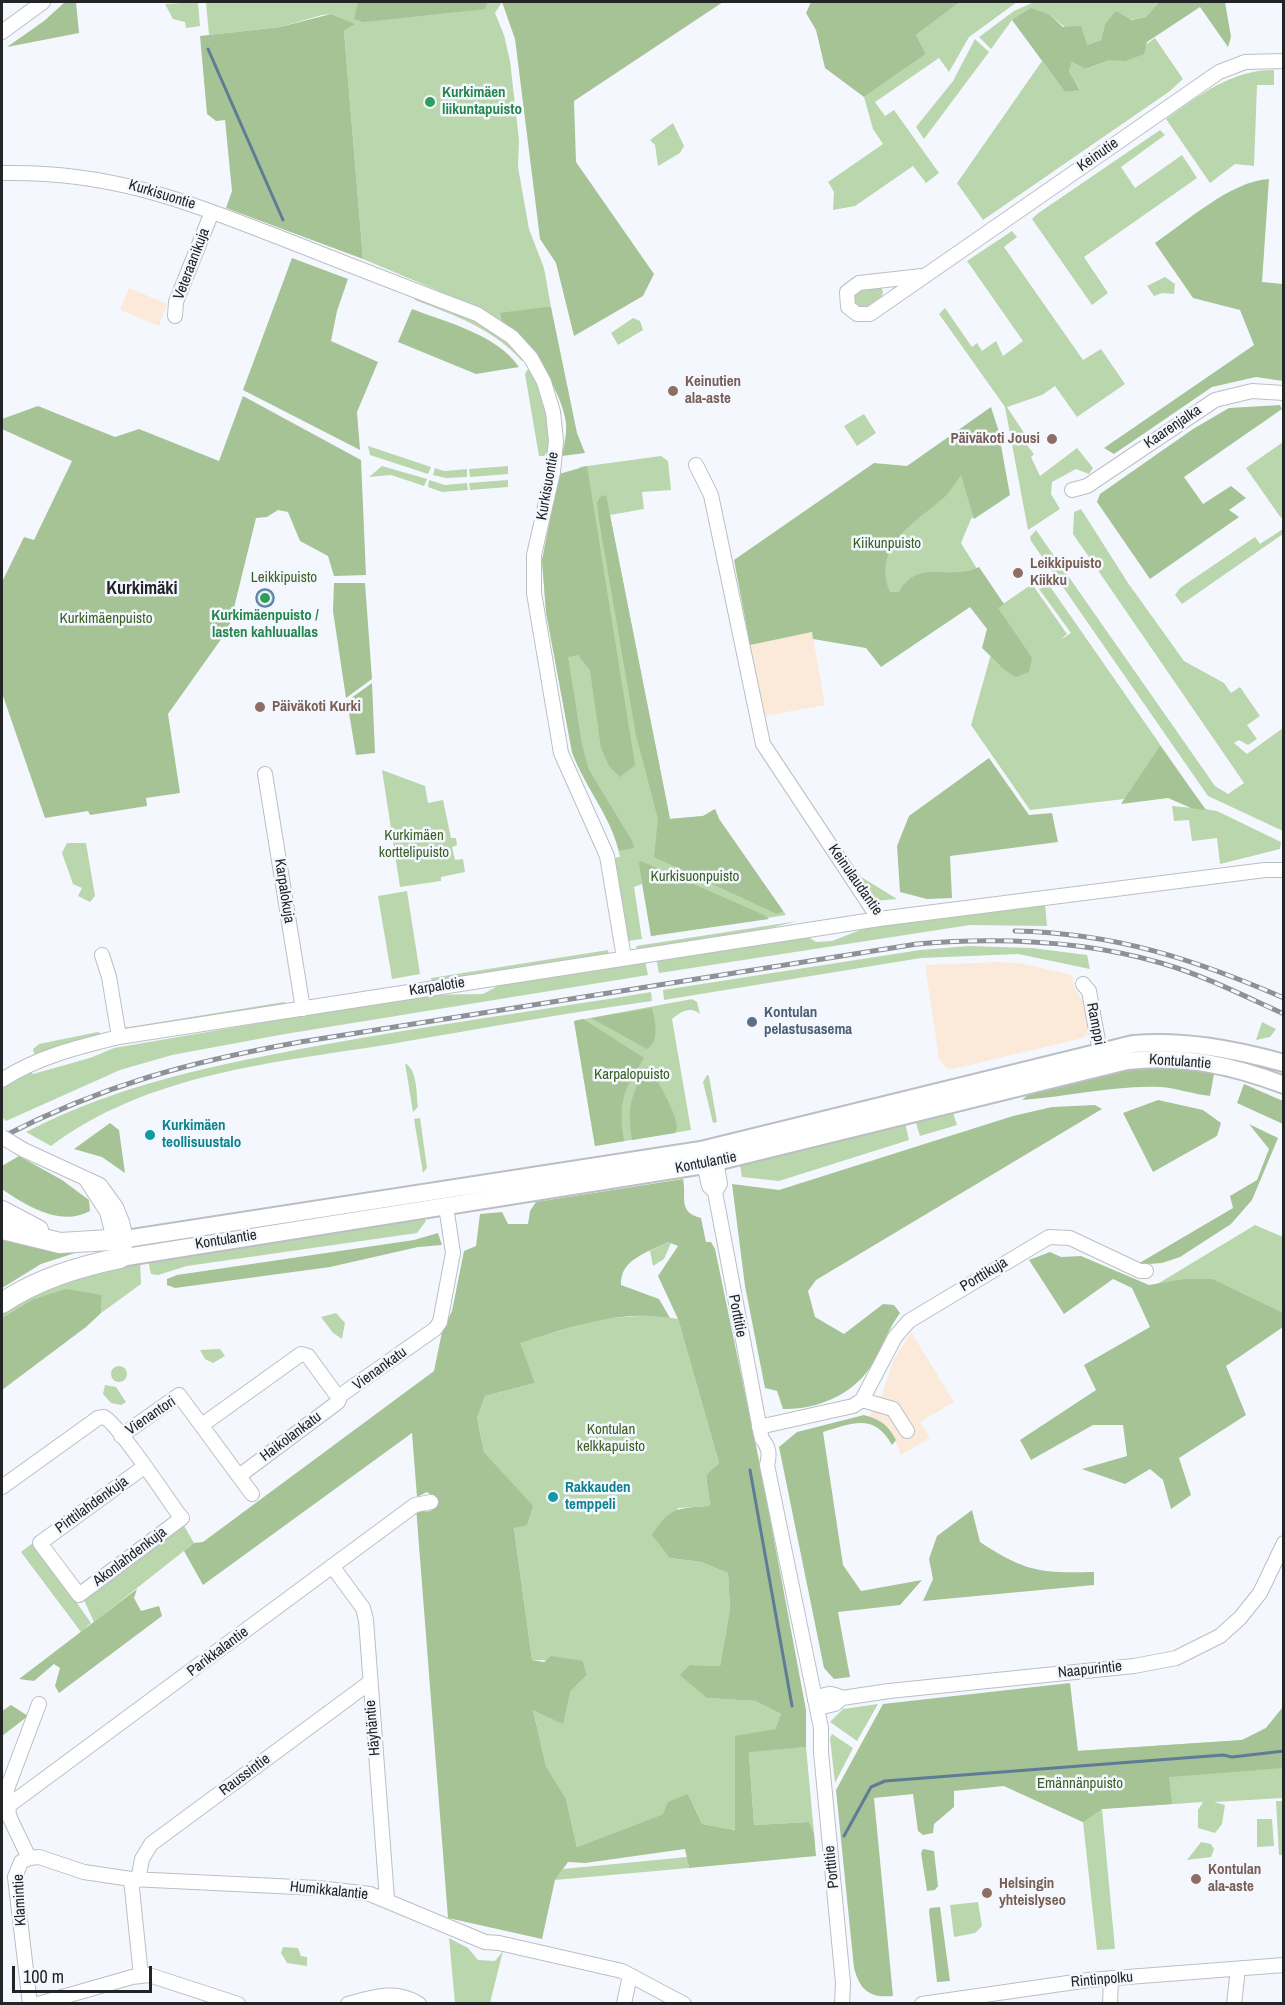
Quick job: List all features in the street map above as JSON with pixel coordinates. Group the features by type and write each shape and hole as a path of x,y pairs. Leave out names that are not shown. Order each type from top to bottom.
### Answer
{"highway":[{"path":"2,1211 27,1226 80,1243"},
{"path":"2,1229 41,1240 120,1246"},
{"path":"2,1303 30,1286 120,1246"}],"main road":[{"name":"Kontulantie","path":"120,1246 446,1206 709,1156 1101,1058 1133,1044 1185,1043 1237,1050 1284,1062"},
{"name":"Kontulantie","path":"1101,1058 1186,1059 1231,1067 1284,1085"},
{"name":"Kontulantie","path":"120,1246 709,1156"}],"street":[{"path":"2,32 43,2"},
{"name":"Keinutie","path":"922,276 859,284 847,292 848,307 857,314 870,314 1219,72 1245,62 1284,61"},
{"name":"Kurkisuontie","path":"2,173 82,176 119,182 178,199 477,314 512,337 538,369 553,412 556,441 553,472 534,555 532,580 536,610 561,753 607,856 624,958"},
{"name":"Veteraanikuja","path":"175,316 176,302 212,212"},
{"name":"Kaarenjalka","path":"1072,490 1087,486 1215,400 1252,392 1284,393"},
{"name":"Keinulaudantie","path":"696,465 711,495 763,744 879,919 1265,870 1284,870"},
{"name":"Karpalokuja","path":"265,774 303,1009"},
{"name":"Karpalotie","path":"2,1080 52,1056 119,1037 879,919"},
{"path":"102,955 109,977 119,1037"},
{"name":"Ramppi","path":"1083,984 1089,991 1101,1058"},
{"path":"2,1137 87,1181 100,1185 110,1197 122,1222 120,1246"},
{"name":"Porttitie","path":"709,1156 720,1184 715,1192 761,1433 767,1445 769,1456 767,1465 821,1728 821,1752 843,1983 842,2004"},
{"name":"Vienankatu","path":"202,1425 301,1354 308,1356 335,1393 341,1395 429,1334 440,1322 453,1253 446,1206"},
{"name":"Porttikuja","path":"862,1400 895,1337 909,1321 1046,1238 1059,1236 1070,1238 1140,1271 1146,1271"},
{"name":"Vienantori","path":"121,1436 179,1395 202,1425"},
{"name":"Haikolankatu","path":"239,1476 338,1402 341,1395"},
{"path":"761,1433 844,1411 862,1400 893,1409 907,1431"},
{"path":"2,1487 101,1417 108,1418 144,1467"},
{"path":"202,1425 252,1494"},
{"name":"Akonlahdenkuja","path":"79,1595 182,1518 144,1467"},
{"name":"Pirttilahdenkuja","path":"79,1595 40,1543 144,1467"},
{"name":"Parikkalantie","path":"8,1806 415,1504 431,1502"},
{"name":"Naapurintie","path":"815,1704 826,1706 835,1704 842,1698 1134,1666 1176,1658 1220,1636 1240,1618 1260,1593 1284,1543"},
{"name":"Häyhäntie","path":"332,1566 365,1614 387,1899"},
{"name":"Raussintie","path":"135,1880 142,1859 151,1844 369,1683"},
{"name":"Klamintie","path":"30,2004 15,1877 18,1866 29,1858 16,1832 8,1806 9,1778 39,1704"},
{"name":"Humikkalantie","path":"29,1858 44,1859 84,1872 135,1880 318,1888 370,1894 387,1899 453,1931 485,1942 604,1966 630,1975 684,2004"},
{"path":"135,1880 141,1976"},
{"name":"Rintinpolku","path":"922,2004 1111,1978 1284,1965"},
{"path":"1234,2004 1238,1969"},
{"path":"624,2004 630,1975"},
{"path":"38,2004 141,1976 167,1979 238,2004"},
{"path":"1110,2004 1111,1978"},
{"name":"Porttitie","path":"843,1983 849,2004"},
{"path":"348,2004 396,1994 405,1995 419,2004"}],"shaded area":[{"path":"129,288 167,304 159,326 120,310"},
{"path":"812,632 825,705 765,716 750,645"},
{"path":"1019,963 1072,975 1075,990 1085,1004 1090,1032 1083,1038 953,1069 947,1068 939,1059 925,965"},
{"path":"911,1332 954,1402 920,1422 930,1438 901,1455 890,1428 869,1417 882,1394 894,1359"}],"green space":[{"path":"65,2 76,2 79,33 7,47 44,21"},
{"path":"198,2 200,26 186,28 185,22 173,19 165,4"},
{"name":"Kurkimäen liikuntapuisto","path":"206,2 502,2 495,13 504,35 510,61 519,140 518,167 529,229 544,268 551,307 500,314 501,320 363,259 344,31 356,24 331,14 280,27 209,35"},
{"path":"358,2 488,2 485,9 364,22 354,19"},
{"path":"502,2 723,2 574,101 576,162 654,274 643,296 574,336 556,263 540,239 515,39"},
{"path":"811,2 960,2 916,35 926,54 864,97 825,68 816,30 806,13"},
{"path":"960,2 1017,2 969,37 949,72 939,58 875,102 885,116 894,110 939,173 926,183 913,166 855,206 833,210 834,192 828,182 883,144 873,129 864,97 926,54 916,35"},
{"path":"1159,2 1146,17 1105,24 1101,40 1087,45 1050,15 1012,20 991,49 979,37 1014,11 1032,3"},
{"path":"1159,2 1225,2 1231,37 1228,47 1200,7 1147,42 1144,54 1125,61 1110,60 1086,69 1072,62 1069,71 1080,90 1065,92 1012,20 1031,8 1050,15 1063,27 1081,26 1087,45 1101,40 1105,24 1116,11 1131,20 1146,17"},
{"path":"331,14 356,24 344,31 363,259 226,208 232,191 225,120 216,121 207,114 200,36 280,27"},
{"path":"1155,38 1183,79 1170,91 983,220 957,183 1042,61 1065,92 1080,89 1069,71 1072,62 1087,69 1110,60 1125,60"},
{"path":"975,39 989,52 924,139 916,127 953,81"},
{"path":"1274,70 1274,85 1257,85 1254,166 1235,164 1210,183 1166,119 1204,93 1230,79 1258,71"},
{"path":"673,123 684,146 680,153 658,166 655,145 650,140"},
{"path":"1160,130 1165,135 1121,167 1135,188 1182,155 1197,178 1084,257 1108,293 1092,305 1032,219"},
{"path":"1269,179 1262,282 1283,284 1283,381 1256,377 1212,387 1114,454 1104,448 1254,345 1240,310 1193,298 1155,243 1224,195 1254,181"},
{"path":"1012,231 1017,237 1004,247 1083,360 1101,349 1125,384 1077,417 1055,386 1042,395 1007,407 1030,442 1027,445 1034,454 1031,457 1040,476 1077,448 1093,468 1089,474 1076,469 1052,482 1051,494 1060,509 1028,530 1005,407 939,314 945,308 972,347 977,343 982,351 996,341 1003,356 1023,341 967,261"},
{"path":"292,258 348,279 337,311 331,341 378,362 357,412 360,450 243,390"},
{"path":"1165,277 1175,284 1174,294 1162,293 1154,296 1147,286"},
{"path":"880,287 883,291 882,296 865,308 855,305 853,296 860,288"},
{"path":"414,295 460,314 488,329 502,338 526,361 522,361 486,331 415,300"},
{"path":"551,307 577,433 585,453 562,456 566,423 558,396 532,353 501,320 500,313"},
{"path":"412,309 485,338 498,346 519,367 476,374 398,342"},
{"path":"633,318 640,321 643,330 618,345 611,333"},
{"path":"527,370 531,370 545,408 550,449 544,456 539,456 525,374"},
{"name":"Kurkimäenpuisto","path":"243,396 361,460 366,575 334,576 328,556 300,541 288,512 278,510 267,517 256,518 229,628 168,714 180,793 146,798 147,806 90,815 88,811 45,818 2,693 2,582 24,537 34,540 72,461 2,429 2,419 38,406 115,437 139,429 219,461"},
{"path":"1280,405 1282,409 1184,477 1203,504 1231,486 1246,498 1229,510 1239,517 1150,579 1097,502 1100,494 1193,429 1229,408"},
{"path":"991,407 998,429 1010,495 974,519 961,475 944,498 907,528 898,539 890,550 886,563 886,576 890,592 899,592 907,581 916,575 968,571 979,567 1004,604 998,608 1032,658 1029,672 1016,677 1005,670 982,648 987,629 970,607 881,667 866,648 813,639 812,632 750,645 734,560 874,463 907,466"},
{"name":"Kiikunpuisto","path":"990,410 1007,493 971,519 961,543 1000,606 1032,584 1067,634 1060,640 1071,633 1039,589 1049,585 1205,809 1217,811 1281,842 1280,849 1220,864 1217,838 1192,841 1189,820 1174,821 1172,806 1193,808 1167,794 1030,810 971,725 995,640 970,604 752,641 907,468"},
{"path":"864,414 876,433 857,446 844,426"},
{"path":"1283,442 1284,516 1281,518 1246,468"},
{"path":"368,446 431,467 428,474 370,455"},
{"name":"Kurkisuonpuisto","path":"661,456 668,461 671,490 642,492 644,509 610,515 670,819 703,816 715,809 719,819 786,915 651,936 642,884 634,887 642,939 627,941 612,858 620,857 616,843 605,816 572,752 546,612 542,560 580,467"},
{"path":"382,466 427,479 424,486 391,475 369,477"},
{"path":"508,466 508,474 470,477 469,469"},
{"path":"587,466 635,765 620,777 609,766 601,748 590,670 578,655 568,657 582,745 589,770 634,848 619,851 610,825 572,752 546,612 542,560 559,474"},
{"path":"435,468 444,471 467,469 467,477 446,478 433,475"},
{"path":"429,480 445,485 467,483 468,490 442,492 428,487"},
{"path":"508,480 508,487 470,490 469,483"},
{"path":"606,495 670,819 703,816 715,809 719,819 783,911 777,914 654,857 658,819 636,735 599,520 597,503 600,497"},
{"path":"1081,509 1128,583 1184,661 1224,683 1231,693 1240,687 1260,716 1247,725 1257,739 1248,745 1239,740 1234,743 1247,754 1283,728 1283,831 1208,796 1031,541 1030,537 1036,530 1215,786 1228,794 1244,783 1073,534 1074,512"},
{"path":"1283,529 1283,534 1182,604 1175,595 1180,588 1255,537 1260,544"},
{"path":"334,583 365,583 372,679 346,698 333,611"},
{"path":"372,683 375,753 356,755 347,701"},
{"path":"1160,746 1206,810 1191,808 1168,798 1121,804"},
{"path":"989,758 1029,815 1052,813 1058,842 950,856 952,898 927,899 900,892 897,846 909,816"},
{"name":"Kurkimäen korttelipuisto","path":"382,770 425,786 428,803 443,800 451,838 456,838 457,845 452,847 455,860 463,859 465,872 441,877 441,881 400,887"},
{"path":"67,843 86,843 95,896 90,902 78,896 82,888 73,884 62,853"},
{"path":"641,861 769,919 651,936 639,863"},
{"path":"858,875 897,899 875,901"},
{"path":"407,891 420,974 392,979 378,896"},
{"path":"1045,904 1047,926 970,925 659,973 656,958 789,937 810,938 816,942 832,941 868,927"},
{"path":"798,921 753,932 637,950 636,946"},
{"path":"969,946 1032,948 1087,955 1090,969 1018,954 921,958 664,1000 663,990 920,950"},
{"path":"608,950 609,954 432,982 431,978"},
{"path":"645,960 648,975 285,1034 172,1055 120,1070 6,1121 2,1117 2,1089 30,1070 33,1074 90,1058 114,1048 423,995 483,994 503,983"},
{"path":"651,992 652,1001 257,1065 214,1075 129,1102 89,1121 51,1146 26,1132 98,1100 208,1068 363,1038"},
{"name":"Karpalopuisto","path":"692,999 697,1002 700,1014 689,1010 681,1012 672,1019 691,1130 595,1146 574,1021"},
{"path":"284,1002 291,1005 130,1031 123,1028"},
{"path":"652,1008 655,1036 647,1049 591,1018"},
{"path":"583,1019 644,1058 631,1079 624,1097 622,1116 624,1141 595,1146 574,1021"},
{"path":"1262,1022 1276,1029 1270,1037 1256,1040"},
{"path":"98,1032 102,1034 35,1057 33,1049 39,1044"},
{"path":"405,1063 412,1071 416,1083 418,1107 413,1112"},
{"path":"1146,1066 1186,1068 1214,1074 1210,1096 1166,1088 1143,1087 1022,1100 1032,1093 1062,1081"},
{"path":"646,1067 666,1096 677,1128 675,1133 632,1140 631,1102"},
{"path":"707,1075 717,1122 713,1123 703,1082"},
{"path":"1244,1084 1283,1101 1283,1124 1237,1103"},
{"path":"1158,1100 1203,1110 1221,1123 1217,1136 1153,1172 1123,1113"},
{"path":"1095,1105 1102,1109 816,1280 808,1291 815,1317 844,1334 883,1304 894,1305 900,1313 871,1366 854,1385 833,1399 808,1407 783,1409 777,1391 765,1388 745,1286 732,1184 779,1190 1013,1116 1052,1107"},
{"path":"952,1110 957,1125 920,1136 915,1120"},
{"path":"420,1118 427,1168 423,1173 414,1119"},
{"path":"110,1123 119,1130 125,1173 102,1157 74,1149"},
{"path":"905,1123 909,1140 779,1181 742,1177 740,1165"},
{"path":"1249,1124 1278,1138 1252,1200 1231,1224 1180,1257 1162,1263 1136,1265 1233,1208 1230,1196 1257,1180 1269,1149"},
{"path":"19,1156 62,1180 89,1200 90,1211 67,1217 56,1216 33,1208 2,1189 2,1166"},
{"path":"683,1179 686,1208 693,1215 701,1218 706,1242 711,1242 715,1249 761,1470 806,1710 806,1747 749,1752 754,1825 809,1822 814,1833 816,1856 689,1868 685,1849 585,1863 568,1862 555,1880 542,1939 448,1918 416,1507 430,1511 435,1507 436,1499 427,1492 417,1497 412,1433 203,1585 184,1551 194,1543 203,1542 434,1371 442,1332 452,1311 464,1251 476,1246 480,1214 502,1212 508,1224 528,1224 530,1211 536,1202","holes":["668,1242 678,1246 658,1276 678,1319 719,1463 706,1475 710,1506 690,1507 676,1511 664,1519 652,1535 670,1558 701,1562 728,1573 730,1609 720,1666 690,1665 680,1675 707,1698 755,1701 781,1714 775,1729 735,1736 735,1830 702,1824 688,1794 668,1802 663,1814 577,1847 566,1799 546,1766 533,1710 563,1724 570,1692 587,1675 583,1661 551,1656 544,1662 532,1660 514,1528 527,1525 533,1506 484,1452 477,1418 485,1396 535,1383 520,1343 575,1326 613,1318 632,1316 670,1318 659,1299 621,1285 625,1269 636,1258"]},
{"path":"422,1217 426,1221 417,1233 187,1266 158,1275 151,1274 148,1260"},
{"path":"1255,1225 1283,1237 1283,1313 1244,1297 1154,1286"},
{"path":"438,1233 442,1245 418,1247 330,1267 175,1288 167,1285 167,1279 177,1275 414,1240"},
{"path":"2,1234 75,1253 41,1264 2,1288"},
{"path":"668,1242 671,1243 664,1259 653,1266 650,1251"},
{"path":"1050,1252 1061,1257 1081,1256 1149,1285 1185,1279 1212,1279 1283,1313 1283,1327 1226,1366 1246,1415 1179,1458 1191,1495 1171,1509 1163,1480 1150,1469 1125,1484 1082,1469 1127,1456 1123,1425 1093,1425 1031,1460 1020,1440 1096,1390 1084,1365 1150,1327 1132,1288 1113,1279 1064,1314 1029,1260"},
{"path":"140,1261 141,1284 101,1313 102,1295 2,1318 2,1309 42,1287"},
{"path":"66,1289 102,1295 101,1313 86,1327 2,1390 2,1318 34,1299"},
{"path":"336,1313 345,1323 342,1339 333,1333 321,1317"},
{"name":"Kontulan kelkkapuisto","path":"653,1315 678,1319 719,1463 706,1475 710,1506 678,1508 670,1558 701,1562 728,1573 730,1609 720,1666 690,1665 707,1698 755,1701 781,1714 775,1729 735,1737 735,1830 702,1824 688,1794 663,1814 577,1847 566,1799 546,1766 533,1710 570,1692 587,1675 583,1661 532,1660 514,1527 532,1506 484,1452 477,1418 485,1396 535,1383 519,1343 599,1319"},
{"path":"220,1349 225,1356 213,1363 205,1359 200,1350"},
{"path":"116,1366 122,1366 127,1374 125,1380 116,1382 111,1377 111,1371"},
{"path":"105,1385 116,1387 126,1402 121,1405 111,1403 103,1394"},
{"path":"864,1415 887,1426 896,1440 892,1445 878,1428 870,1424 853,1424 823,1432 843,1565 861,1591 922,1580 900,1605 838,1612 850,1677 834,1679 824,1668 779,1447 797,1432"},
{"path":"972,1510 980,1542 996,1552 1034,1569 1094,1572 1094,1585 923,1601 933,1579 929,1559 937,1536"},
{"path":"183,1524 194,1543 94,1622 83,1598"},
{"path":"34,1542 91,1623 81,1632 21,1552"},
{"path":"137,1589 134,1598 141,1611 159,1606 162,1616 59,1693 55,1686 60,1668 54,1664 34,1681 19,1679"},
{"path":"1070,1683 1078,1751 1242,1740 1266,1728 1283,1707 1283,1768 1169,1777 1172,1804 1102,1809 1083,1822 1004,1786 954,1791 954,1807 934,1824 933,1833 923,1835 918,1831 913,1794 874,1798 893,1996 878,1996 867,1991 859,1982 854,1968 836,1790 883,1704"},
{"path":"878,1704 857,1741 830,1722 843,1709"},
{"path":"11,1705 28,1716 2,1736 2,1711"},
{"name":"Emännänpuisto","path":"1283,1707 1283,1798 1214,1802 1225,1805 1222,1824 1215,1833 1198,1828 1198,1810 1203,1802 1102,1809 1115,1949 1097,1950 1083,1822 1004,1786 1060,1752 1243,1740 1266,1728"},
{"path":"832,1734 853,1748 835,1783 830,1738"},
{"path":"806,1747 814,1833 809,1822 754,1825 749,1751"},
{"path":"1276,1801 1283,1801 1283,1855 1279,1855"},
{"path":"1257,1819 1272,1819 1274,1846 1257,1847"},
{"path":"1201,1842 1211,1844 1214,1849 1211,1857 1187,1860"},
{"path":"923,1849 934,1851 938,1886 935,1890 927,1891 921,1853"},
{"path":"687,1857 689,1868 555,1880 563,1869"},
{"name":"Helsingin yhteislyseo","path":"978,1902 982,1926 975,1933 954,1937 950,1905"},
{"path":"940,1907 950,1981 937,1982 929,1911 930,1908"},
{"path":"449,1938 468,1948 478,1960 495,1961 503,1951 490,2003 455,2003"},
{"path":"283,1947 298,1948 301,1956 307,1957 307,1966 287,1963 281,1953"}],"water":[{"name":"Kurkimäenpuisto / lasten kahluuallas","path":"265,589 271,592 274,598 271,604 265,607 259,604 256,598 259,592"}],"waterway":[{"path":"208,49 283,220"},
{"path":"750,1470 792,1706"},
{"path":"844,1836 871,1787 885,1781 1223,1755 1232,1757 1284,1751"}],"railway":[{"path":"1015,931 1086,937 1153,951 1218,971 1284,998"},
{"path":"2,1137 111,1089 221,1058 300,1042 917,944 1010,941 1101,949 1177,968 1284,1014"}],"place":[{"name":"Kurkimäen liikuntapuisto","path":"430,102"},
{"name":"Keinutien ala-aste","path":"673,391"},
{"name":"Päiväkoti Jousi","path":"1052,439"},
{"name":"Leikkipuisto Kiikku","path":"1018,573"},
{"name":"Kurkimäenpuisto / lasten kahluuallas","path":"265,598"},
{"name":"Päiväkoti Kurki","path":"260,707"},
{"name":"Kontulan pelastusasema","path":"752,1022"},
{"name":"Kurkimäen teollisuustalo","path":"150,1135"},
{"name":"Rakkauden temppeli","path":"553,1497"},
{"name":"Kontulan ala-aste","path":"1196,1879"},
{"name":"Helsingin yhteislyseo","path":"987,1893"}],"district":[{"name":"Kurkimäki","path":"142,589"}],"park label":[{"name":"Leikkipuisto","path":"284,578"}]}
